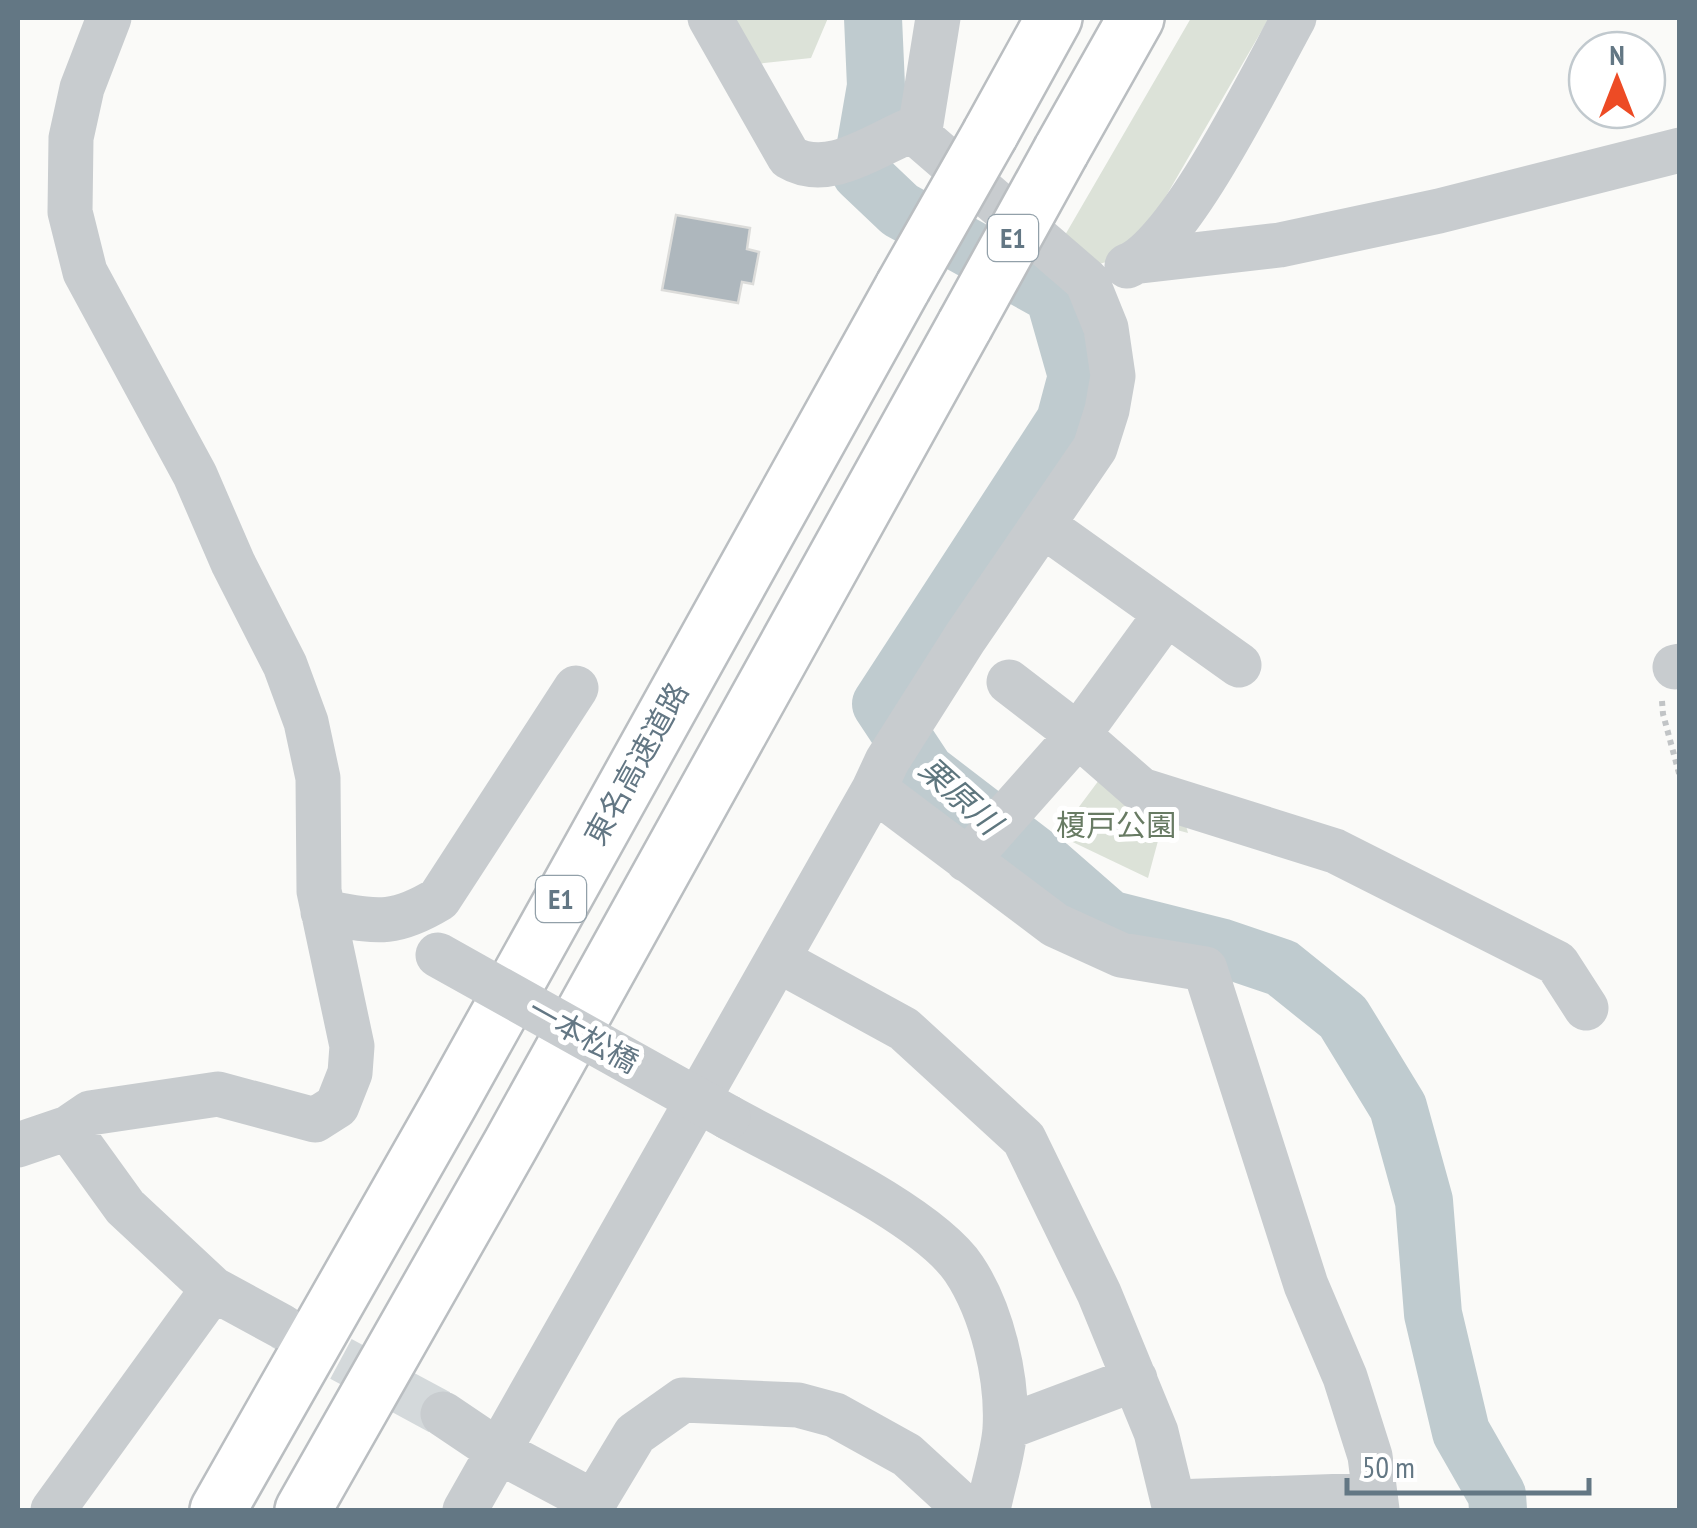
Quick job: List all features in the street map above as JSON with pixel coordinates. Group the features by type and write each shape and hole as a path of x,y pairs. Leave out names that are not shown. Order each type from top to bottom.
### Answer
{"highway":[{"name":"東名高速道路","path":"218,1510 450,1104 1054,18"},
{"name":"E1","path":"302,1510 511,1144 1136,18"}],"street":[{"path":"18,1145 68,1128 90,1112 218,1094 316,1120 336,1106 350,1073 352,1046 319,891 318,778 306,722 286,665 233,563 195,475 84,272 70,212 71,138 82,88 108,18"},
{"path":"710,18 789,157 804,166 838,163 914,133"},
{"path":"914,133 938,18"},
{"path":"1141,261 1182,216 1294,18"},
{"path":"465,1510 880,775 1096,448 1112,376 1106,328 1087,280 914,133"},
{"path":"1087,280 1141,261 1280,245 1457,207 1680,150"},
{"path":"1044,526 1239,665"},
{"path":"974,852 1078,735 1166,614"},
{"path":"1008,682 1141,790 1335,851 1557,963 1586,1008"},
{"path":"323,912 376,921 410,916 439,900 576,688"},
{"path":"778,960 904,1029 1024,1140 1100,1293 1156,1432 1174,1506 1376,1503 1370,1456 1345,1377 1306,1285 1205,969 1120,955 1055,925 880,775"},
{"name":"一本松橋","path":"376,921 925,1229 963,1267 988,1315 999,1360 1005,1428 988,1510"},
{"path":"68,1128 126,1207 213,1289 280,1326"},
{"path":"53,1510 213,1289"},
{"path":"1005,1428 1135,1380"},
{"path":"443,1414 498,1451 594,1502 635,1434 683,1400 798,1405 834,1415 907,1455 967,1510"}],"path":[{"path":"1677,666 1662,675 1662,714 1680,776"}],"green space":[{"path":"721,18 828,18 811,58 747,65"},
{"path":"1191,18 1269,18 1132,255 1099,264 1061,242"},
{"name":"榎戸公園","path":"1105,772 1184,818 1188,833 1162,826 1148,878 1058,835"}],"building":[{"path":"676,215 750,228 747,249 759,252 753,284 742,282 738,303 662,290"}],"waterway":[{"name":"栗原川","path":"873,18 876,86 861,173 900,210 1054,295 1077,376 1065,421 881,704 926,772 1046,864 1109,919 1220,947 1282,968 1343,1017 1398,1107 1424,1201 1433,1314 1461,1432 1497,1495 1498,1510"}],"tunnel":[{"path":"282,1327 443,1414"}]}
